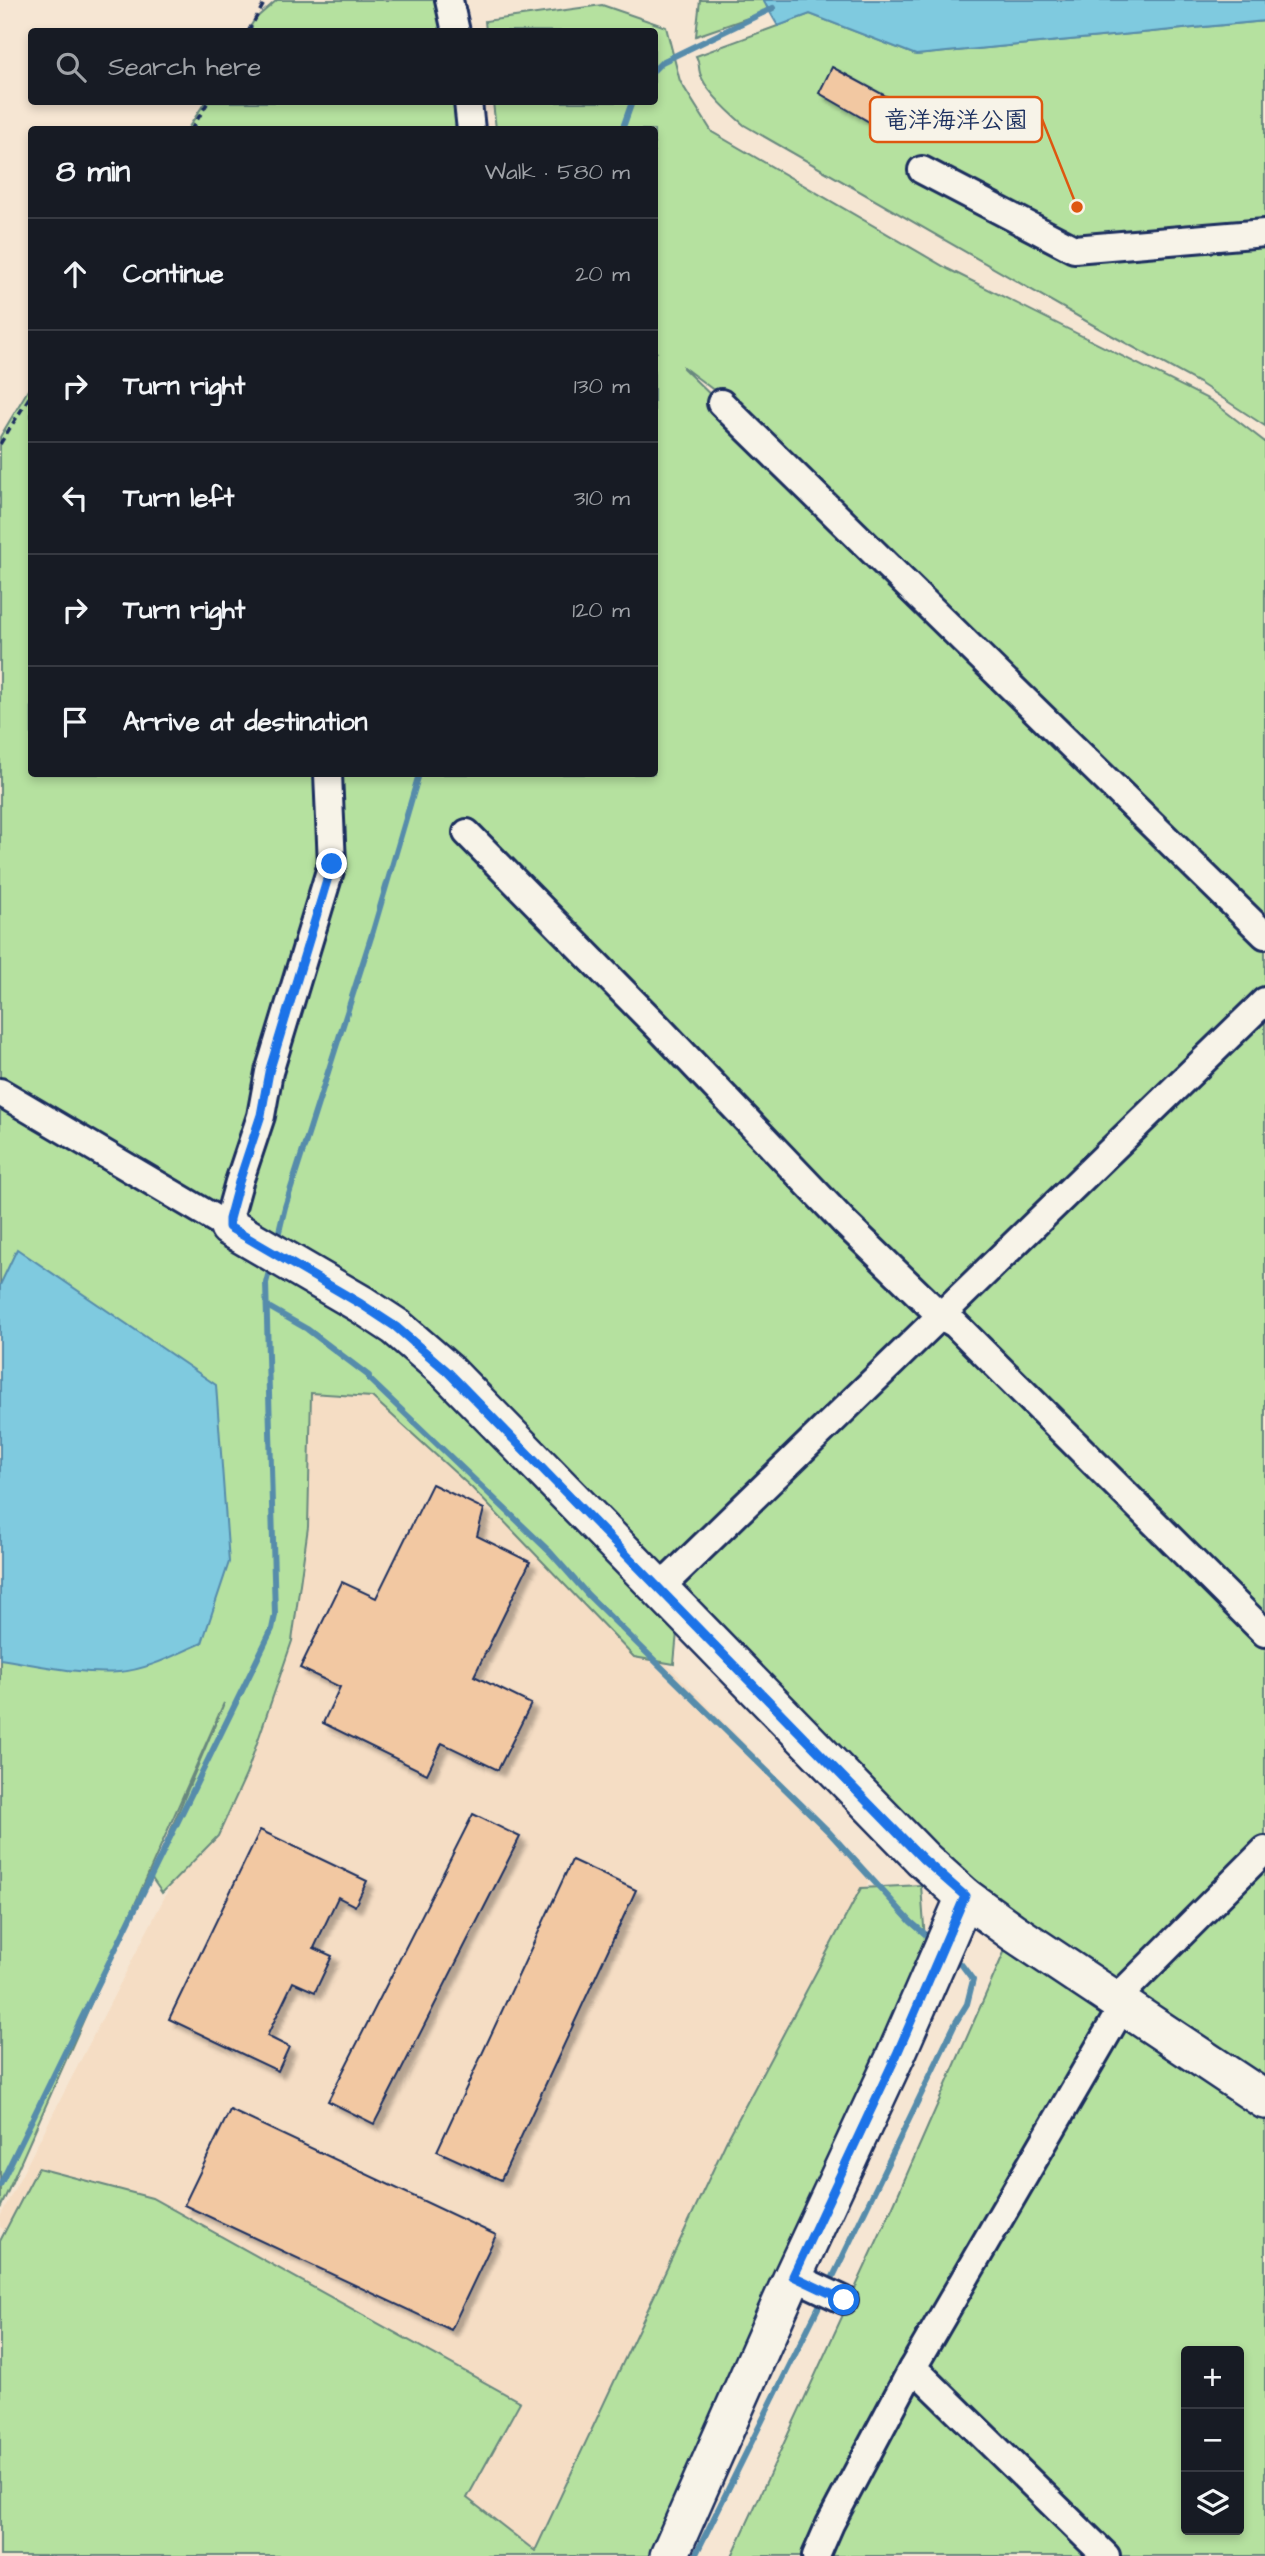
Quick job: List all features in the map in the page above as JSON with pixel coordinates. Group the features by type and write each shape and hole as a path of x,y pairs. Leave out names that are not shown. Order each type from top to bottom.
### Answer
{"street":[{"path":"449,0 455,28"},
{"path":"468,105 471,126"},
{"path":"922,170 1074,249 1265,233"},
{"path":"721,403 1265,935"},
{"path":"229,1227 239,1182 261,1115 269,1072 332,864 328,777"},
{"path":"467,833 657,1026 845,1223 941,1316 955,1324 1265,1633"},
{"path":"659,1589 1265,1001"},
{"path":"0,1092 307,1271 396,1327 448,1372 915,1850 965,1896 1265,2100"},
{"path":"816,2556 830,2524 912,2369 1119,2003 1265,1850"},
{"path":"669,2556 793,2276 897,2054 965,1896"},
{"path":"793,2276 844,2300"},
{"path":"912,2369 932,2385 1106,2556"}],"path":[{"path":"250,28 266,0"},
{"path":"193,126 206,105"},
{"path":"0,444 28,399"}],"shaded area":[{"path":"284,1310 451,1443 872,1874 544,2556 452,2556 0,2227 0,2217 282,1669"}],"green space":[{"path":"277,0 449,0 455,28 249,28 255,19"},
{"path":"700,0 765,0 768,11 696,36"},
{"path":"602,5 666,27 680,81 712,132 948,269 1212,401 1265,442 1265,2556 732,2556 893,2206 1013,1932 677,1632 674,1664 634,1657 472,1488 372,1397 311,1393 308,1527 292,1641 246,1775 218,1836 162,1893 151,1877 224,1703 0,2209 0,437 28,390 28,777 336,777 336,788 342,777 658,777 658,126 496,126 493,105 658,105 658,28 486,28 485,21","holes":["683,367 752,419 1071,746 683,368"]},
{"path":"810,14 916,55 1265,21 1265,426 1201,384 744,125 707,87 696,56"},
{"path":"203,105 473,105 477,126 190,126"},
{"path":"921,1885 928,1982 652,2556 0,2556 0,2241 38,2168 152,2198 520,2402 467,2498 535,2551 726,2142 861,1888"}],"water":[{"path":"763,0 1265,0 1265,21 916,55 810,14 778,26"},
{"path":"17,1249 216,1385 229,1562 202,1643 141,1668 119,1672 89,1672 0,1659 0,1285"}],"building":[{"path":"832,67 893,100 880,128 819,93"},
{"path":"432,1484 484,1509 477,1536 530,1562 474,1676 531,1704 498,1770 442,1743 427,1774 323,1723 340,1687 300,1668 342,1582 376,1598"},
{"path":"473,1814 520,1837 374,2124 328,2101"},
{"path":"260,1830 367,1881 355,1906 338,1897 314,1948 332,1956 315,1992 293,1982 267,2036 289,2047 278,2071 169,2019"},
{"path":"572,1860 636,1890 501,2180 437,2151"},
{"path":"230,2110 496,2235 451,2330 184,2205"}],"waterway":[{"path":"658,66 773,8"},
{"path":"623,126 631,105"},
{"path":"277,1240 418,777"},
{"path":"0,2185 272,1629 275,1615 266,1283 271,1264"},
{"path":"267,1306 307,1329 369,1376 369,1379 550,1552 588,1595 828,1831 911,1922 932,1940"},
{"path":"829,2285 967,2004 973,1980 951,1955"},
{"path":"695,2556 823,2298"}],"place":[{"name":"竜洋海洋公園","path":"1077,207"}],"route":[{"path":"332,864 269,1072 261,1115 239,1182 229,1227 286,1258 396,1327 448,1372 923,1859 965,1896 897,2054 793,2276 844,2300"}]}
